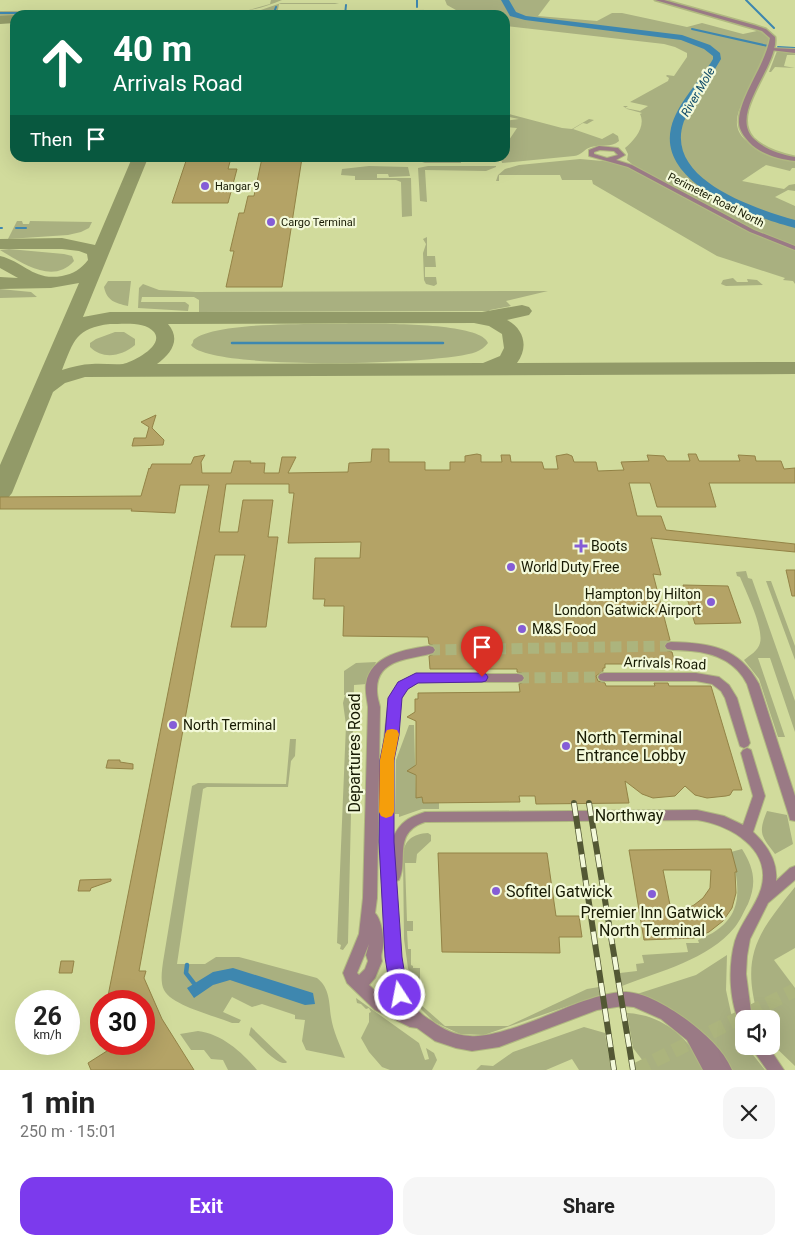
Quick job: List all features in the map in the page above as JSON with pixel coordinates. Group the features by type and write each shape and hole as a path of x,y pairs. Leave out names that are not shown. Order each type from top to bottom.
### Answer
{"street":[{"path":"658,0 759,28 773,38 772,49 764,69 745,107 742,127 747,138 759,147 772,153 795,159"},
{"path":"772,49 795,52"},
{"path":"596,148 609,148 618,150 622,154 617,158 604,159 593,156 591,151 596,148"},
{"name":"Perimeter Road North","path":"622,154 623,159 630,166"},
{"name":"Perimeter Road North","path":"604,159 630,166 752,231 795,248"},
{"path":"671,646 698,647 713,650 737,662 746,670 753,684 795,816"},
{"name":"Departures Road","path":"364,951 376,945 370,896 374,707 371,688 380,666 389,660 407,653 429,650"},
{"name":"Arrivals Road","path":"604,677 696,677 715,680 725,688 746,748 759,796 746,834"},
{"path":"427,1028 409,1012 400,995 394,962 386,842 387,764 396,695 403,686 416,678 518,678"},
{"name":"Northway","path":"392,920 396,843 405,828 419,819 448,816 697,815 722,820 746,834 760,849 770,870 764,900 745,933 739,955 738,986 744,1010"},
{"path":"764,900 795,872"},
{"path":"359,985 372,970 376,961 364,951 350,971 352,978 359,985 383,1007 440,1036 456,1042 472,1044 499,1040 597,1003 624,999 640,1002 658,1010 691,1033 713,1052 724,1070"},
{"path":"691,1033 711,1070"},
{"path":"765,1055 776,1070"}],"green space":[{"path":"271,0 282,0 266,6 249,10 270,4"},
{"path":"445,0 550,0 538,16 597,21 612,13 622,13 687,27 702,23 743,34 757,31 750,27 762,31 770,39 770,43 738,113 738,129 742,137 756,147 795,160 795,168 792,168 790,171 766,165 742,181 784,189 789,185 795,184 795,191 788,190 775,197 795,206 795,246 750,228 627,160 628,154 625,148 641,128 640,114 642,113 626,108 640,111 648,106 630,102 668,81 667,75 674,76 687,57 687,53 664,44 510,27 510,10 456,10 447,5"},
{"path":"281,3 339,4 279,4 278,10 261,10"},
{"path":"0,11 10,11 10,17 0,17"},
{"path":"777,51 795,53 795,55 787,55 784,66 795,68 775,67 769,72"},
{"path":"510,114 572,129 589,119 594,120 587,124 583,123 573,129 602,139 613,133 618,136 619,141 609,145 591,147 574,156 502,163 510,162 510,138 517,128 510,127 510,120 519,119 510,117"},
{"path":"580,159 614,162 625,166 741,228 795,250 795,284 793,281 783,280 785,278 717,256 593,184 592,180 562,180 560,175 499,175 499,181 496,181 498,175 505,169 519,165"},
{"path":"422,162 461,163 425,163"},
{"path":"369,166 408,167 410,176 389,177 388,174 377,174 377,178 411,178 412,216 402,217 401,182 396,180 355,180 355,176 341,175 342,169"},
{"path":"428,166 496,167 486,171 425,170 427,202 420,201 418,168"},
{"path":"17,221 22,221 23,224 29,224 30,221 92,222 89,228 68,235 8,239"},
{"path":"427,237 427,256 435,256 436,267 425,267 425,277 436,277 437,284 434,286 426,284 424,280 423,253 426,244 423,239"},
{"path":"9,249 64,254 72,256 74,261 66,268 57,271 47,271 28,266 0,250"},
{"path":"733,278 737,282 748,282 747,279 757,280 763,285 726,286 721,284 723,280"},
{"path":"108,281 131,281 128,306 109,298 104,287"},
{"path":"143,284 159,290 196,292 548,291 506,301 511,306 489,311 199,312 199,300 194,297 142,297 141,302 185,302 189,305 188,311 138,308 139,288"},
{"path":"0,289 31,292 37,297 0,298"},
{"path":"290,324 398,324 445,327 465,331 480,336 488,343 476,352 455,356 420,360 328,363 238,359 207,353 191,345 196,338 225,329"},
{"path":"115,332 124,332 135,339 135,345 124,352 112,355 101,354 90,347 90,343 96,339"},
{"path":"746,571 748,578 752,579 795,701 795,732 770,658 758,658 785,737 778,737 759,679 744,660 758,648 761,636 754,610 736,572"},
{"path":"766,581 771,581 795,646 795,660"},
{"path":"376,662 367,684 354,685 348,943 343,950 340,949 341,945 337,943 346,725 343,703 345,695 344,671 356,663"},
{"path":"409,725 414,725 416,797 422,797 423,803 439,802 439,809 422,809 399,817 399,814 395,814 396,760"},
{"path":"290,739 296,739 295,756 291,761 288,787 207,787 203,789 177,964 205,964 216,957 239,957 317,978 327,991 333,1027 345,1058 306,1050 302,1041 305,1020 295,1019 295,1015 262,1004 252,1007 232,997 223,1012 241,1020 239,1023 232,1023 176,1001 164,990 162,983 163,962 192,786 198,783 286,784"},
{"path":"767,811 787,815 793,844 775,854 762,834 762,824"},
{"path":"428,833 431,835 431,841 417,854 416,863 405,863 407,921 413,921 413,931 407,931 408,949 411,949 411,965 413,968 420,968 420,1004 445,1026 508,1026 587,989 599,987 600,995 484,1035 460,1034 434,1022 421,1009 416,1000 408,968 404,939 403,855 405,845 414,836"},
{"path":"742,849 752,869 753,889 748,904 735,927 711,948 697,956 622,986 620,973 637,971 636,964 644,963 642,955 688,952 686,943 699,943 698,940 724,925 736,905 737,881 731,852"},
{"path":"795,887 795,948 774,960 795,988 795,1066 780,1052 780,1010 757,1010 754,997 751,978 752,962 762,933"},
{"path":"727,955 726,990 735,1023 735,1055 753,1055 765,1070 731,1070 711,1044 691,1024 667,1008 637,994 696,975"},
{"path":"356,998 419,1043 425,1060 429,1059 426,1048 434,1053 437,1060 432,1070 390,1070 382,1067 369,1052 361,1038 369,1022 369,1013 371,1012 369,1008 366,1009 357,1003"},
{"path":"627,1013 653,1018 674,1030 699,1058 705,1070 650,1070 633,1048"},
{"path":"251,1027 286,1063 282,1063 272,1057 249,1035"},
{"path":"584,1027 605,1033 611,1070 579,1070 572,1059 546,1070 476,1070 481,1065 493,1066 513,1052"},
{"path":"198,1031 215,1036 231,1045 257,1070 228,1070 223,1060 211,1059 204,1050 191,1050 180,1034"}],"water":[{"path":"233,968 313,993 315,1004 305,1005 230,980 213,985 194,998 187,988 213,972"}],"building":[{"name":"Hangar 9","path":"186,162 230,162 228,169 237,169 228,203 172,203"},
{"name":"Cargo Terminal","path":"261,162 301,162 282,287 226,287 234,251 230,251 239,213 244,213 248,196 254,196"},
{"path":"156,415 152,428 164,440 163,445 132,446 134,438 146,438 149,427 141,422"},
{"name":"North Terminal","path":"372,449 389,449 389,462 425,462 425,470 450,470 450,462 465,462 465,456 477,454 481,455 481,462 502,462 501,455 510,455 511,462 542,462 544,469 558,469 556,456 567,454 572,456 574,462 596,462 598,471 624,470 621,462 649,461 647,455 664,456 667,461 690,461 688,454 696,454 699,461 740,461 738,455 755,456 756,461 781,461 784,469 795,468 795,483 709,483 716,507 657,507 650,483 629,483 637,516 661,516 666,530 795,544 795,552 651,538 661,575 653,574 670,640 665,642 663,647 667,651 672,652 675,664 605,664 603,671 596,676 598,681 605,683 606,686 655,686 654,683 668,683 669,686 711,686 742,790 733,790 730,795 726,796 707,798 695,795 685,786 675,796 653,798 642,794 625,781 629,803 536,804 535,796 519,796 520,802 423,803 422,797 416,798 416,775 407,771 416,765 416,721 407,717 415,712 415,699 418,699 418,693 520,692 519,684 524,682 526,677 522,673 517,672 517,669 430,669 429,656 435,654 437,649 429,644 428,637 343,636 344,606 324,606 325,599 313,599 315,558 360,558 361,542 288,543 294,493 289,493 289,484 226,484 219,532 238,532 243,500 273,500 268,537 278,537 266,627 231,627 245,555 215,555 139,971 146,971 144,978 149,990 109,990 209,485 180,485 175,513 131,511 132,509 0,509 0,497 141,496 149,468 152,464 191,464 194,457 205,455 201,462 202,473 231,473 234,461 251,461 250,463 265,463 264,473 279,473 282,457 296,457 288,473 348,472 349,463 371,462"},
{"path":"786,570 795,570 795,596 792,596"},
{"name":"Hampton by Hilton London Gatwick Airport","path":"683,585 728,586 741,623 695,624"},
{"path":"108,760 120,760 120,762 133,764 133,769 106,768"},
{"name":"Premier Inn Gatwick North Terminal","path":"731,849 737,872 735,872 736,893 732,908 723,921 709,932 694,938 644,940 629,850","holes":["663,870 711,870 710,888 703,898 686,909 671,910"]},
{"name":"Sofitel Gatwick","path":"438,853 547,853 556,916 579,916 582,937 559,937 560,953 442,952"},
{"path":"111,879 111,881 91,888 90,891 78,891 80,880"},
{"path":"61,961 74,961 72,973 59,973"},
{"name":"North Terminal","path":"155,1003 162,1019 194,1070 91,1070 88,1063 101,1055 155,1055"}],"waterway":[{"path":"417,0 417,7"},
{"name":"River Mole","path":"505,0 513,14 525,18 682,38 707,47 717,55 717,59 689,103 676,129 676,148 683,165 698,180 716,193 737,204 795,224"},
{"path":"746,0 774,28"},
{"path":"346,5 346,10"},
{"path":"0,13 10,13"},
{"path":"692,29 768,46"},
{"path":"778,47 795,48"},
{"path":"16,228 26,228"},
{"path":"232,343 443,343"},
{"path":"187,965 186,973 196,986"}],"taxiway":[{"path":"0,20 10,19"},
{"path":"65,338 138,162"},
{"path":"0,244 74,244 93,251 96,254 97,260"},
{"path":"0,261 37,281"},
{"path":"0,283 37,284 65,281 77,278 95,264"},
{"path":"483,318 522,311"},
{"path":"65,338 78,326 91,321 110,318 474,317 500,323 509,330 513,338 514,348 511,357 503,363 487,368"},
{"path":"130,368 152,358 165,343 166,335 162,328 153,323 138,319"},
{"path":"43,390 65,338"},
{"path":"43,390 58,378 92,370 795,368"},
{"path":"0,493 43,390"}],"tunnel":[{"path":"429,650 671,646"},
{"path":"518,678 604,677"},
{"path":"636,1070 795,990"}],"railway":[{"path":"574,803 614,1070"},
{"path":"589,803 633,1070"}],"slow traffic":[{"path":"386,812 387,760 392,734"}],"place":[{"name":"Hangar 9","path":"205,186"},
{"name":"Cargo Terminal","path":"271,222"},
{"name":"Boots","path":"581,546"},
{"name":"World Duty Free","path":"511,567"},
{"name":"Hampton by Hilton London Gatwick Airport","path":"711,602"},
{"name":"M&S Food","path":"522,629"},
{"name":"North Terminal","path":"173,725"},
{"name":"North Terminal Entrance Lobby","path":"566,746"},
{"name":"Sofitel Gatwick","path":"496,891"},
{"name":"Premier Inn Gatwick North Terminal","path":"652,894"}],"route":[{"path":"400,995 394,957 386,842 387,760 392,735 395,698 403,686 416,678 482,677"}]}
